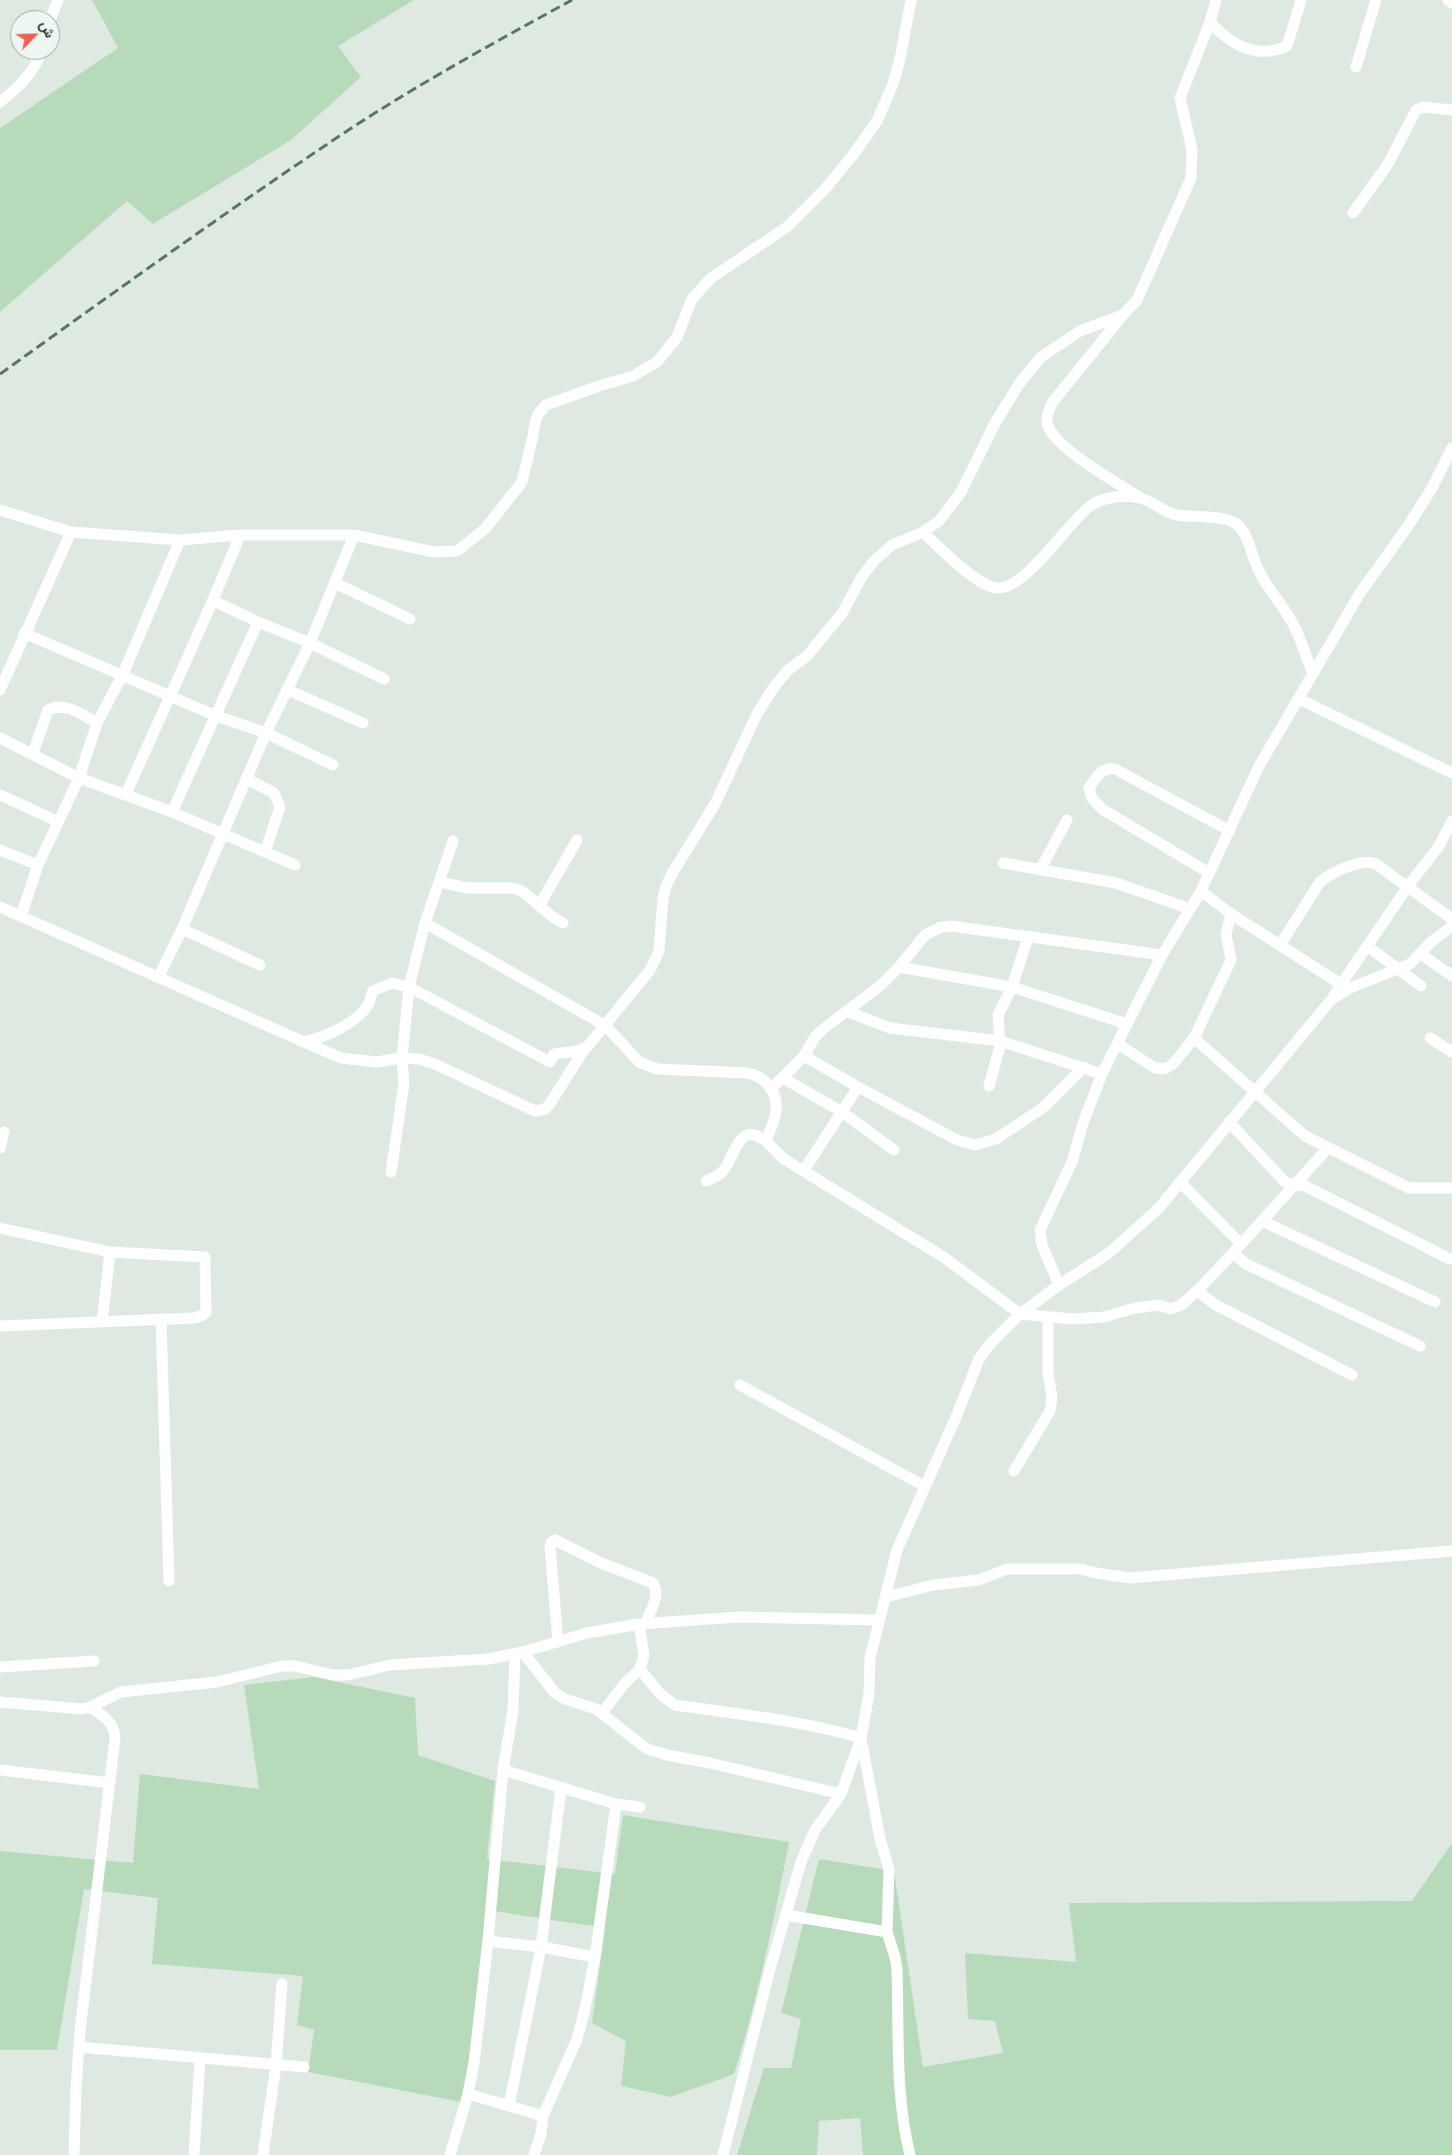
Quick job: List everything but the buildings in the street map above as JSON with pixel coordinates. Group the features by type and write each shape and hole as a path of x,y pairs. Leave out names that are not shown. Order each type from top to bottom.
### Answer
{"street":[{"path":"0,510 71,532 180,540 240,535 354,535 434,552 457,551 485,529 522,482 535,423 538,414 546,405 633,376 657,362 677,337 692,298 711,278 787,227 825,189 853,155 877,121 893,84 900,59 911,0"},
{"path":"1216,0 1210,22 1180,98 1192,150 1191,178 1137,300 1052,403 1047,423 1052,434 1066,448 1140,498 1176,514 1217,518 1240,527 1264,581 1292,622 1313,674"},
{"path":"1210,22 1230,41 1252,52 1282,48 1287,46 1301,0"},
{"path":"1356,68 1376,0"},
{"path":"1448,0 1452,3"},
{"path":"0,102 26,80 38,60"},
{"path":"1353,214 1388,164 1416,110 1423,108 1452,110"},
{"path":"0,907 341,1058 376,1062 402,1058 419,1059 435,1064 535,1111 540,1111 550,1105 584,1050 606,1026 650,970 659,951 663,898 666,886 715,804 757,714 788,670 807,656 843,612 861,578 874,562 900,540 923,532 938,521 961,492 995,424 1019,384 1041,357 1080,331 1123,315"},
{"path":"1059,1285 1042,1245 1040,1230 1072,1162 1083,1123 1102,1074 1142,998 1162,955 1201,891 1259,766 1360,593 1379,569 1432,488 1452,448"},
{"path":"923,532 959,566 985,585 999,588 1012,584 1032,569 1090,506 1104,499 1119,497 1140,498"},
{"path":"0,690 71,532"},
{"path":"126,794 169,696 214,601 240,535"},
{"path":"158,976 182,929 266,733 310,643 354,535"},
{"path":"21,916 38,865 57,821 80,778 97,723 123,674 180,540"},
{"path":"335,583 410,619"},
{"path":"214,601 258,622 310,643 384,679"},
{"path":"172,812 214,715 258,622"},
{"path":"24,633 123,674 214,715 266,733 333,765"},
{"path":"288,690 363,723"},
{"path":"1299,699 1452,773"},
{"path":"33,753 48,710 53,707 64,706 97,723"},
{"path":"0,738 80,778 172,812 295,865"},
{"path":"1209,873 1102,809 1092,798 1089,788 1101,771 1110,768 1115,769 1230,831"},
{"path":"247,779 274,793 280,807 265,852"},
{"path":"0,795 57,821"},
{"path":"1040,870 1067,820"},
{"path":"723,2155 770,1968 807,1847 815,1830 841,1794 861,1738 869,1694 870,1658 896,1550 956,1417 979,1359 990,1344 1020,1314 1059,1285 1109,1253 1140,1226 1180,1182 1331,1000 1345,987 1367,946 1408,886 1439,846 1452,821"},
{"path":"539,906 577,840"},
{"path":"391,1172 404,1084 402,1058 409,987 425,924 453,841"},
{"path":"0,850 38,865"},
{"path":"1280,945 1316,887 1330,875 1370,862 1408,886 1452,919"},
{"path":"1003,863 1116,882 1190,909"},
{"path":"439,882 468,888 512,888 522,892 563,923"},
{"path":"1201,891 1232,914 1345,987"},
{"path":"1118,1044 1155,1068 1164,1069 1173,1064 1194,1038 1232,960 1226,934 1232,914"},
{"path":"425,924 606,1026 639,1062 646,1066 657,1069 756,1075 764,1080 771,1089 776,1109 766,1141"},
{"path":"771,1089 804,1056 815,1038 846,1011 881,985 899,968 925,935 941,927 951,926 1162,955"},
{"path":"1345,987 1399,970 1410,964 1431,942 1452,926"},
{"path":"182,929 260,965"},
{"path":"989,1086 1000,1041 998,1015 1012,987 1028,937"},
{"path":"1367,946 1421,986"},
{"path":"1421,954 1452,976"},
{"path":"899,968 1012,987 1127,1024"},
{"path":"304,1042 319,1038 347,1024 368,1005 373,991 382,985 392,983 409,987 550,1062 554,1054 584,1050"},
{"path":"846,1011 890,1028 1000,1041 1102,1074"},
{"path":"1194,1038 1305,1136 1327,1149 1409,1188 1452,1188"},
{"path":"1430,1038 1452,1052"},
{"path":"804,1056 957,1140 974,1144 982,1144 996,1139 1044,1107 1084,1067"},
{"path":"783,1078 842,1112 894,1150"},
{"path":"804,1170 858,1087"},
{"path":"1229,1122 1286,1183 1305,1186 1450,1259"},
{"path":"0,1148 4,1132"},
{"path":"706,1181 722,1172 743,1137 754,1134 766,1141 778,1155 945,1258 1020,1314 1072,1319 1104,1317 1135,1308 1159,1305 1171,1309 1181,1305 1233,1253 1327,1149"},
{"path":"1180,1182 1241,1244"},
{"path":"1262,1221 1435,1302"},
{"path":"0,1228 110,1252 205,1257 206,1312 204,1315 195,1318 0,1326"},
{"path":"102,1322 110,1252"},
{"path":"1233,1253 1246,1264 1420,1346"},
{"path":"1197,1291 1216,1305 1352,1375"},
{"path":"1014,1471 1050,1411 1052,1397 1048,1374 1048,1317"},
{"path":"161,1319 169,1581"},
{"path":"740,1385 924,1486"},
{"path":"558,1642 551,1542 555,1540 601,1563 653,1582 656,1588 655,1600 642,1624 644,1655 640,1669 625,1683 602,1713"},
{"path":"886,1597 934,1585 979,1580 1007,1569 1080,1568 1096,1573 1130,1578 1452,1551"},
{"path":"90,1708 121,1692 217,1682 282,1666 295,1666 333,1675 348,1675 390,1666 488,1659 519,1653 587,1633 642,1624 739,1617 878,1620"},
{"path":"519,1653 555,1692 565,1699 591,1707 602,1713 638,1743 656,1752 841,1794"},
{"path":"450,2155 468,2094 474,2063 488,1941 503,1770 513,1710 519,1653"},
{"path":"0,1667 94,1661"},
{"path":"640,1669 660,1694 676,1705 789,1720 861,1738"},
{"path":"0,1702 90,1708 107,1719 115,1730 79,2047 74,2155"},
{"path":"861,1738 880,1838 889,1869 887,1932 897,1969 903,2126 910,2155"},
{"path":"0,1770 110,1783"},
{"path":"503,1770 616,1804 640,1807"},
{"path":"509,2106 541,1947 561,1788"},
{"path":"534,2155 541,2134 543,2116 577,2039 586,2009 616,1804"},
{"path":"786,1915 887,1932"},
{"path":"488,1941 541,1947 595,1957"},
{"path":"264,2155 276,2065 282,1984"},
{"path":"79,2047 304,2068"},
{"path":"194,2155 200,2058"},
{"path":"468,2094 543,2116"}],"green space":[{"path":"92,0 414,0 338,46 361,77 291,140 153,224 127,201 0,312 0,128 118,48"},
{"path":"314,1677 415,1698 418,1755 495,1781 487,1859 615,1874 623,1815 789,1842 765,1959 751,2017 734,2074 671,2097 621,2086 626,2041 592,2023 605,1928 486,1910 470,2055 461,2102 308,2072 314,2030 297,2025 303,1976 152,1964 158,1898 84,1889 57,2050 0,2050 0,1851 133,1863 140,1774 259,1789 244,1685"},
{"path":"1452,1843 1452,2155 863,2155 860,2118 819,2121 817,2155 737,2155 764,2068 791,2068 801,2019 781,2013 819,1859 894,1871 923,2067 1003,2053 995,2021 968,2019 965,1953 1076,1962 1069,1903 1412,1901"}],"railway":[{"path":"0,374 218,219 350,129 432,78 572,0"}]}
